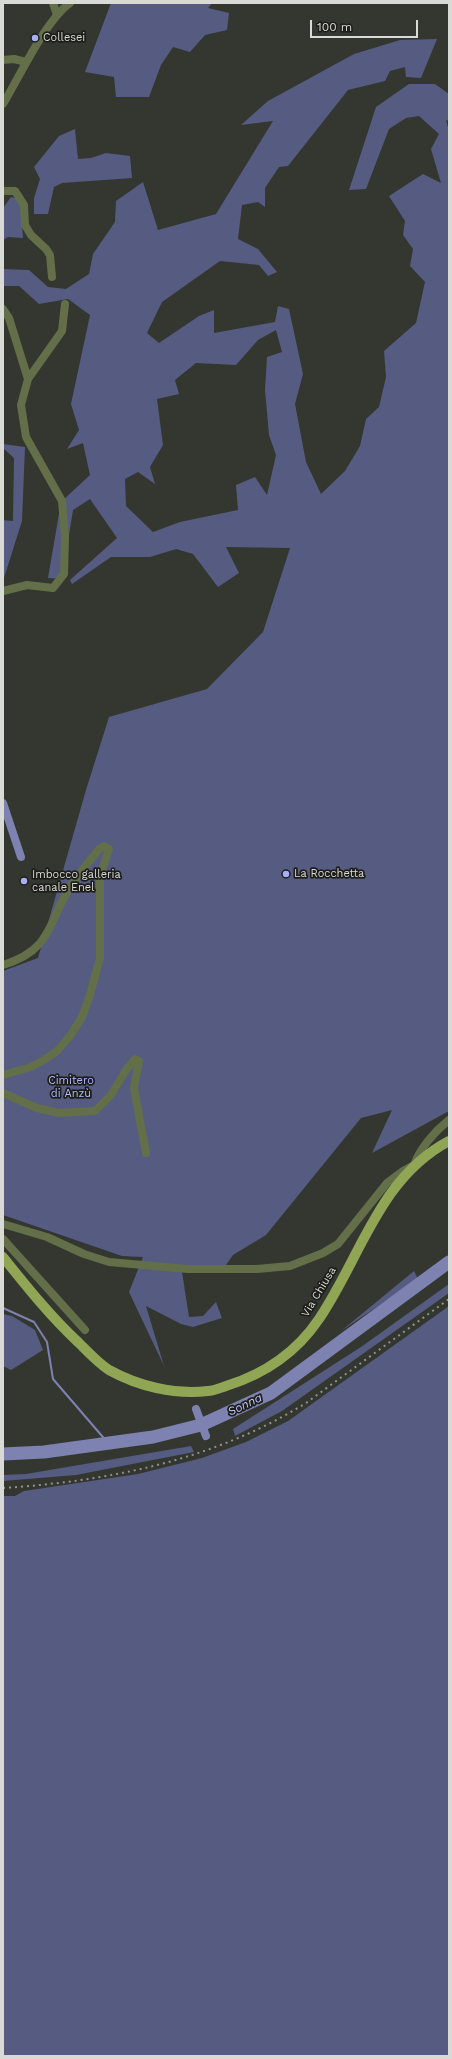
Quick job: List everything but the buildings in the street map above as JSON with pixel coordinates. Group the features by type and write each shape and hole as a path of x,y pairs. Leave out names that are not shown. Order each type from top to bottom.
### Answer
{"main road":[{"name":"Via Chiusa","path":"3,1257 56,1322 108,1369 143,1385 172,1391 208,1391 263,1372 297,1347 319,1319 378,1211 400,1179 414,1165 436,1148 449,1141"}],"street":[{"path":"53,3 57,15"},
{"path":"3,104 26,62 57,15 70,3"},
{"path":"3,60 14,59 26,62"},
{"path":"3,191 15,191 24,205 25,225 31,235 50,255 52,277"},
{"path":"3,591 27,585 53,588 64,574 65,537 62,501 26,437 21,405 28,379 62,331 65,304"},
{"path":"3,309 9,318 28,379"},
{"path":"3,965 25,958 35,950 47,934 73,883 99,849 104,846 109,849 100,876 100,958 82,1017 70,1036 56,1051 31,1067 3,1075"},
{"path":"3,1093 37,1108 59,1113 95,1111 111,1095 126,1070 136,1060 139,1061 134,1087 146,1153"},
{"path":"3,1224 47,1237 84,1254 109,1262 188,1269 257,1269 290,1266 323,1253 338,1244 388,1184 403,1171 414,1165 428,1141 449,1120"},
{"path":"436,1148 449,1148"},
{"path":"3,1239 85,1330"}],"green space":[{"path":"111,3 212,3 208,8 229,13 227,30 205,35 190,52 173,47 161,65 149,97 116,97 114,77 85,72"},
{"name":"Cimitero di Anzù","path":"437,39 421,78 406,77 405,67 390,71 385,81 348,90 288,166 279,167 265,188 265,207 258,202 242,205 238,239 258,249 277,272 268,276 259,265 220,261 162,302 147,333 159,343 199,316 214,310 214,333 275,322 278,306 289,309 303,374 295,404 306,462 321,494 345,471 360,446 366,419 379,407 386,377 384,351 416,323 425,282 410,266 413,249 403,235 405,221 389,196 423,174 441,183 431,149 439,134 419,116 406,118 389,129 366,189 349,190 376,107 409,84 435,84 449,94 449,121 446,120 449,131 449,1111 372,1153 392,1110 361,1118 266,1235 233,1255 226,1265 182,1272 189,1317 203,1316 216,1302 222,1318 193,1327 181,1324 146,1306 164,1366 129,1292 143,1257 122,1256 3,1215 3,971 38,958 86,790 109,717 207,689 263,632 290,548 226,547 239,573 218,587 193,554 176,549 150,557 111,557 72,584 70,580 117,538 90,499 73,510 62,579 48,578 61,502 90,475 83,443 67,449 79,430 71,404 90,315 68,299 39,304 19,286 3,286 3,269 29,270 48,287 66,289 89,274 93,254 115,222 116,201 143,182 158,230 216,214 273,121 241,125 268,101 354,54 400,40","holes":["276,330 282,352 267,357 265,390 269,435 276,455 267,495 255,477 236,485 238,510 180,522 153,532 126,506 125,479 138,472 155,484 150,467 163,445 157,399 179,394 175,380 196,363 236,365 258,340"]},
{"path":"75,129 78,159 91,158 106,153 130,156 132,178 62,183 54,187 48,214 34,214 34,198 40,179 34,167 59,136"},
{"path":"11,197 20,199 23,238 8,237 3,240 3,208"},
{"path":"3,444 25,447 22,521 3,581 3,520 13,521 14,458 3,448"},
{"path":"414,1271 418,1279 341,1331"},
{"path":"449,1284 449,1293 282,1411 235,1436 233,1429 361,1347"},
{"path":"449,1306 449,2056 3,2056 3,1496 15,1496 24,1491 138,1474 202,1458 246,1442 288,1421"},
{"path":"3,1314 12,1316 35,1330 43,1350 11,1370 3,1366"},
{"path":"191,1446 194,1452 76,1475 3,1481 3,1475 26,1474"}],"waterway":[{"path":"3,803 21,857"},
{"name":"Sonna","path":"3,1454 44,1452 153,1437 201,1425 271,1393 449,1262"},
{"path":"3,1308 34,1322 47,1342 53,1379 108,1443"},
{"name":"Sonna","path":"196,1409 206,1436"}],"railway":[{"path":"3,1488 83,1480 122,1473 198,1453 235,1439 271,1423 306,1403 449,1299"}],"place":[{"name":"Collesei","path":"35,38"},
{"name":"La Rocchetta","path":"286,874"},
{"name":"Imbocco galleria canale Enel","path":"24,881"}]}
